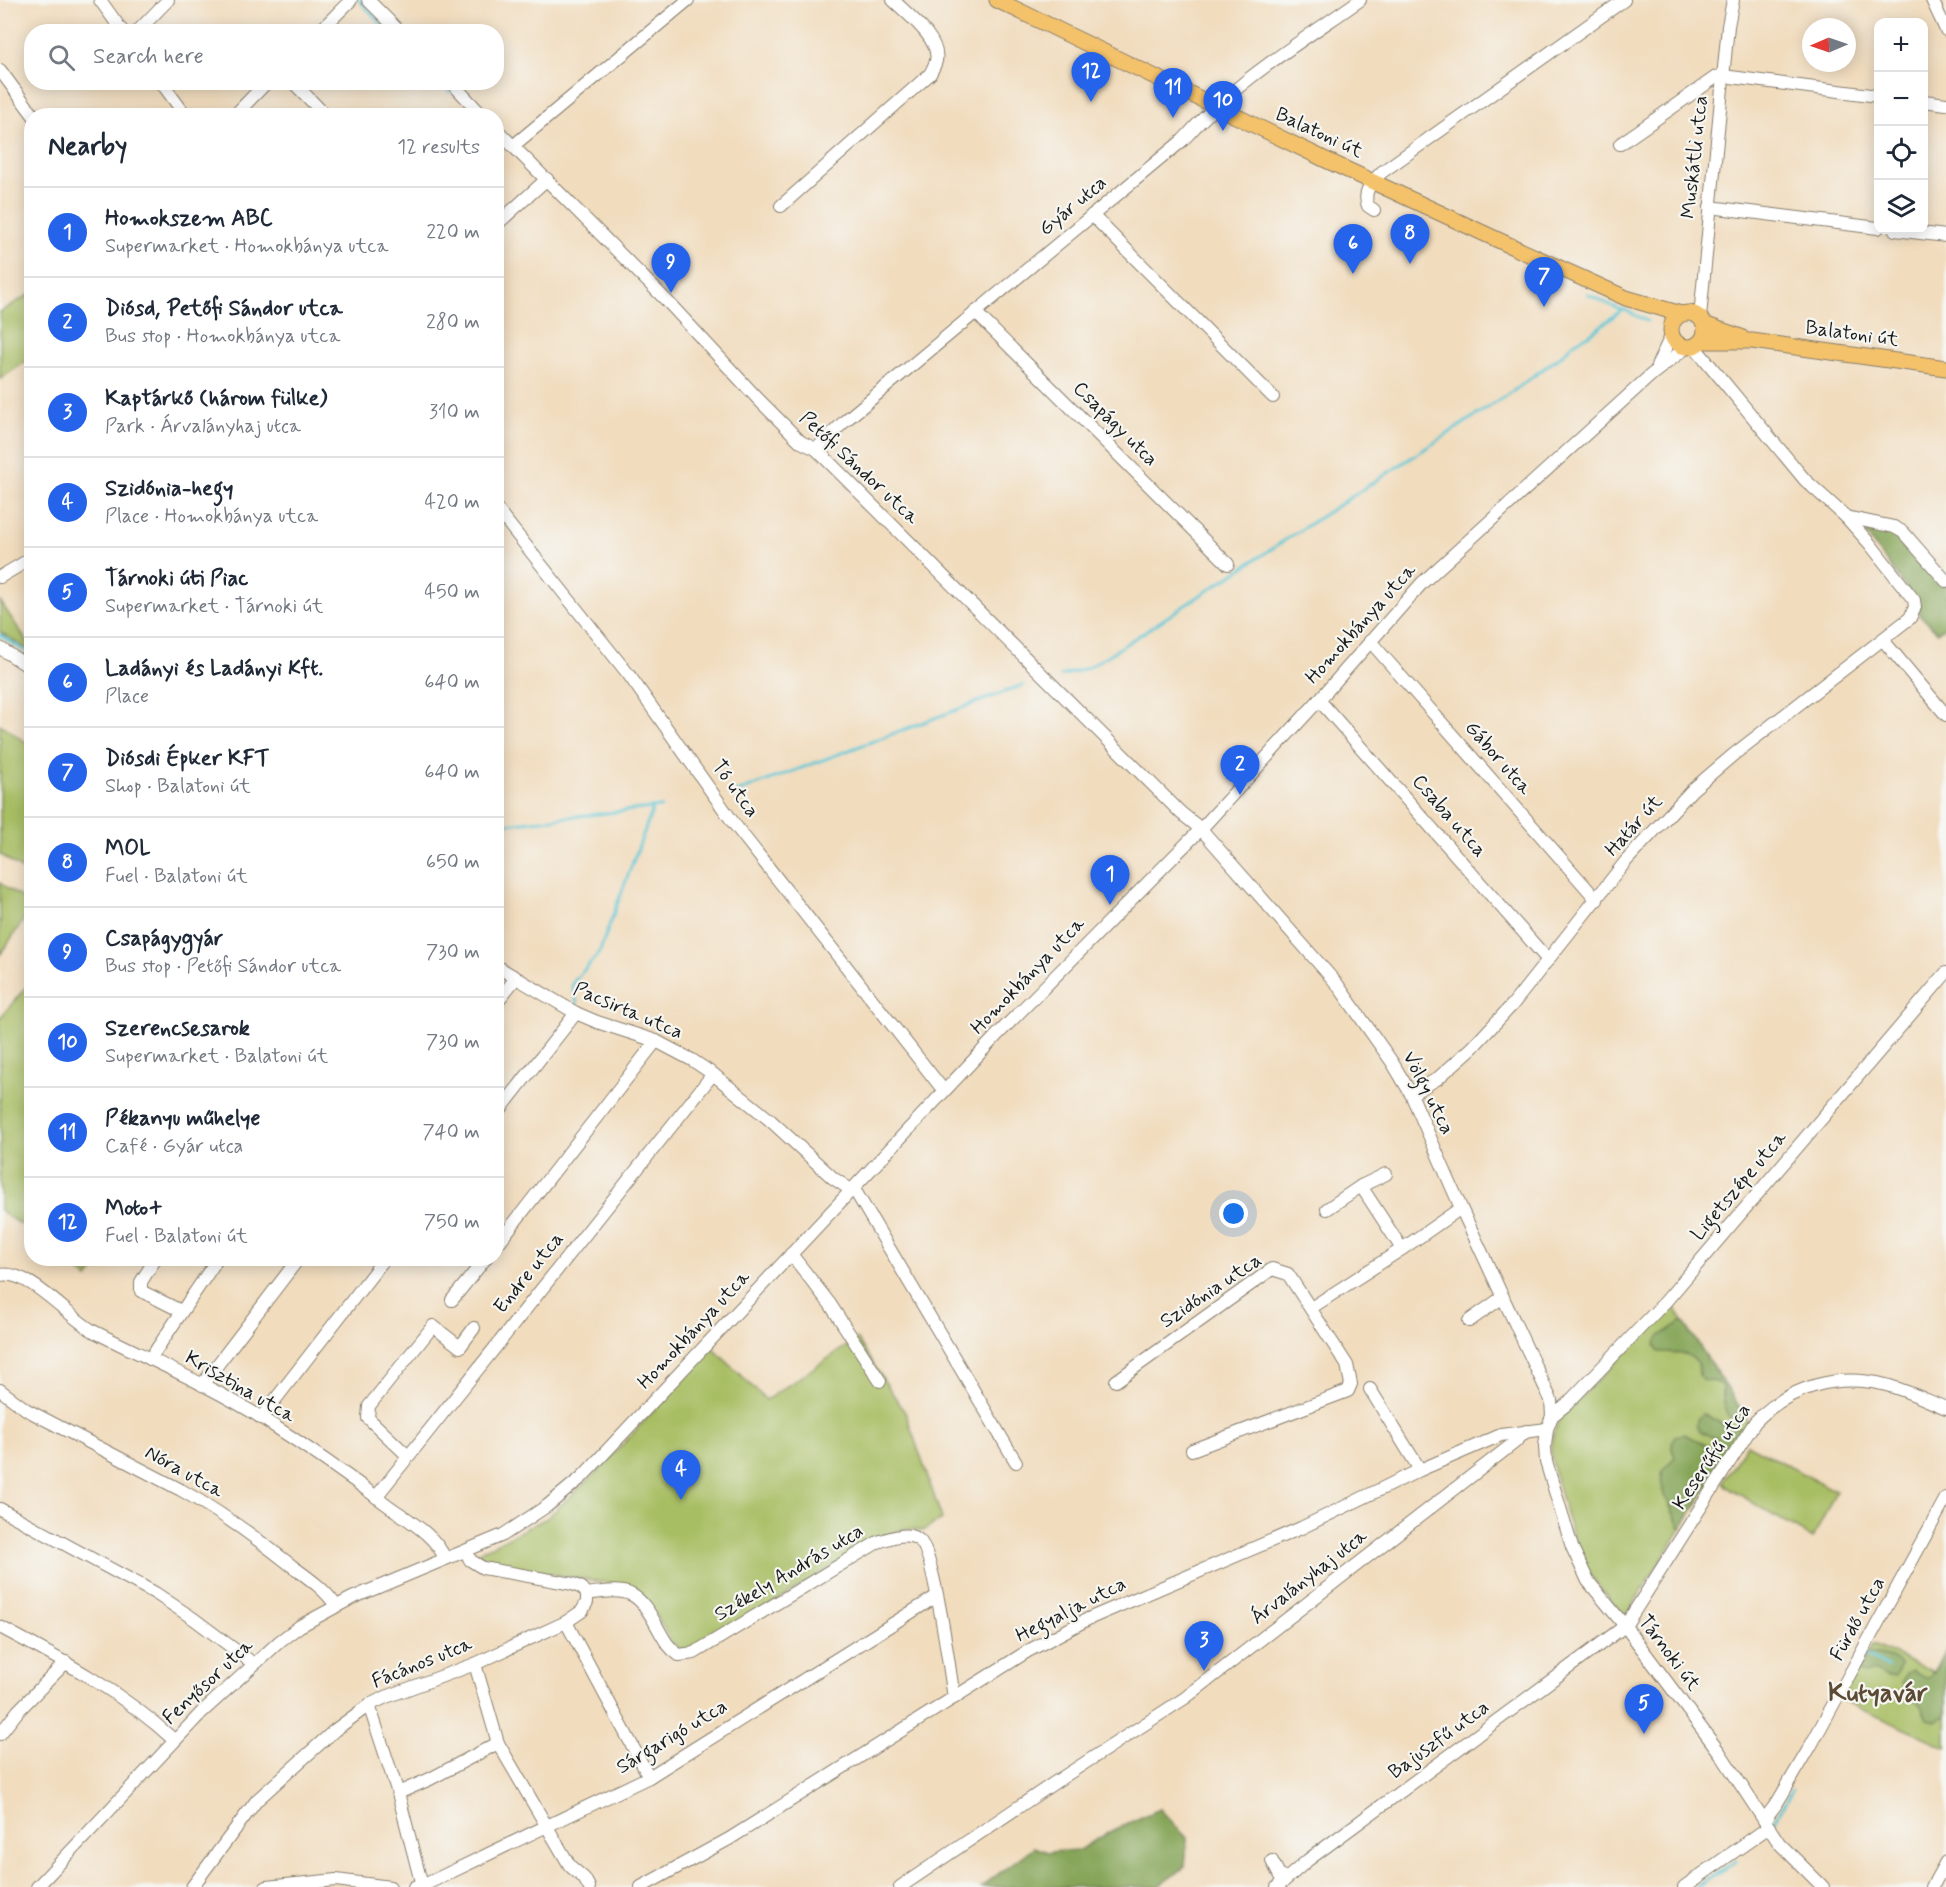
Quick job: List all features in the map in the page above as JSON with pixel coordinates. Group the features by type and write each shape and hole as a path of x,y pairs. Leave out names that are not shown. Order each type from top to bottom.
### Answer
{"main road":[{"name":"Balatoni út","path":"997,0 1372,181 1626,298 1681,314"},
{"name":"Balatoni út","path":"1626,298 1658,320 1672,333"},
{"path":"1681,314 1694,314 1702,321 1705,333 1694,344 1678,343 1672,333 1673,324 1681,314"},
{"name":"Balatoni út","path":"1702,321 1752,341"},
{"name":"Balatoni út","path":"1694,344 1752,341 1946,368"}],"street":[{"path":"100,0 117,24"},
{"path":"145,24 168,0"},
{"path":"327,24 351,0"},
{"path":"368,0 392,24"},
{"path":"513,146 688,0"},
{"path":"781,206 930,74 936,61 931,38 893,0"},
{"name":"Gyár utca","path":"816,449 846,420 1183,140 1214,106 1360,0"},
{"path":"1374,210 1368,206 1366,194 1372,181 1385,170 1624,0"},
{"name":"Muskátli utca","path":"1702,321 1710,207 1733,0"},
{"path":"1932,0 1946,30"},
{"path":"0,70 28,108"},
{"path":"1620,144 1711,79 1723,76 1874,95"},
{"path":"167,90 180,108"},
{"path":"242,108 259,90"},
{"path":"301,90 318,108"},
{"path":"459,90 475,108"},
{"path":"1928,102 1946,104"},
{"name":"Petőfi Sándor utca","path":"504,137 668,302 801,442 816,449 1181,813 1201,829"},
{"path":"504,218 547,179"},
{"path":"1710,207 1874,228"},
{"path":"1092,215 1273,397"},
{"path":"1928,234 1946,236"},
{"name":"Csapágy utca","path":"975,312 1228,564"},
{"name":"Homokbánya utca","path":"1651,375 1664,355 1672,333"},
{"path":"1694,344 1805,480 1846,517 1894,527 1903,532 1946,581"},
{"name":"Homokbánya utca","path":"445,1559 503,1535 555,1500 582,1477 944,1091 1078,951 1201,829 1422,583 1651,375 1694,344"},
{"name":"Határ út","path":"1411,1094 1437,1079 1472,1048 1513,1004 1626,861 1692,790 1733,755 1883,640 1914,612 1914,600 1846,517"},
{"name":"Tó utca","path":"504,518 629,675 735,825 944,1091"},
{"path":"0,577 24,563"},
{"path":"1883,640 1946,715"},
{"name":"Gábor utca","path":"1370,641 1597,900"},
{"path":"0,648 24,664"},
{"name":"Csaba utca","path":"1319,700 1548,960"},
{"name":"Völgy utca","path":"1201,829 1337,984 1372,1031 1411,1094 1461,1208 1551,1400 1552,1416"},
{"name":"Pacsirta utca","path":"504,971 576,1013 656,1041 713,1074 771,1120 834,1178 857,1194 1016,1462"},
{"name":"Ligetszépe utca","path":"1552,1416 1567,1404 1666,1301 1946,973"},
{"path":"504,993 516,978"},
{"path":"504,1105 576,1013"},
{"path":"504,1236 656,1041"},
{"name":"Endre utca","path":"376,1497 713,1074"},
{"path":"1328,1209 1360,1186 1386,1174"},
{"path":"1360,1186 1402,1249"},
{"path":"1311,1308 1461,1208"},
{"path":"791,1254 830,1304 880,1381"},
{"path":"151,1266 141,1282 141,1291 181,1311"},
{"path":"150,1359 212,1266"},
{"path":"202,1385 293,1266"},
{"path":"261,1418 379,1266"},
{"path":"452,1300 480,1266"},
{"name":"Szidónia utca","path":"1116,1381 1272,1269 1288,1274 1347,1365 1351,1384 1348,1391 1192,1450"},
{"name":"Krisztina utca","path":"0,1275 12,1274 27,1280 84,1326 202,1385 261,1418 423,1532 440,1547 445,1559"},
{"path":"1469,1321 1503,1297"},
{"path":"408,1456 369,1418 369,1406 433,1326 460,1347 474,1329"},
{"name":"Keserűfű utca","path":"1625,1626 1755,1422 1780,1400 1812,1385 1849,1381 1888,1385 1946,1408"},
{"path":"1370,1389 1419,1470"},
{"name":"Nóra utca","path":"0,1390 27,1410 200,1501 273,1551 327,1594 336,1606"},
{"name":"Tárnoki út","path":"1552,1416 1547,1429 1546,1462 1572,1547 1588,1581 1625,1626 1720,1753 1787,1853 1823,1887"},
{"name":"Hegyalja utca","path":"641,1887 729,1839 1028,1651 1088,1619 1300,1528 1419,1470 1501,1435 1547,1429"},
{"name":"Árvalányhaj utca","path":"900,1887 1185,1698 1496,1457 1526,1431"},
{"name":"Fürdő utca","path":"1684,1887 1766,1823 1946,1498"},
{"path":"0,1509 155,1593 254,1664"},
{"name":"Székely András utca","path":"587,1594 624,1591 638,1597 647,1608 669,1648 680,1655 694,1653 878,1542 904,1536 919,1540 927,1550 954,1698"},
{"path":"466,1551 470,1560 483,1568 573,1584 582,1588 587,1594"},
{"name":"Fenyősor utca","path":"37,1887 174,1740 254,1664 300,1626 336,1606 445,1559"},
{"name":"Fácános utca","path":"192,1887 257,1800 335,1730 369,1705 386,1697 475,1664 566,1622 582,1611 587,1602 587,1594"},
{"name":"Sárgarigó utca","path":"418,1886 649,1778 937,1596"},
{"path":"566,1622 649,1778"},
{"name":"Bajuszfű utca","path":"1280,1885 1308,1860 1625,1626"},
{"path":"0,1627 66,1662 125,1698 174,1740"},
{"path":"0,1734 66,1662"},
{"path":"475,1664 498,1743 570,1866 584,1878 589,1887"},
{"path":"369,1705 398,1793 418,1886"},
{"path":"398,1793 498,1743"},
{"path":"1272,1860 1280,1885"},
{"path":"1932,1887 1946,1862"},
{"path":"266,1887 336,1880 390,1887"}],"green space":[{"path":"24,298 24,363 0,379 0,312"},
{"path":"1870,531 1903,532 1946,581 1946,627 1937,632 1919,614 1919,605 1866,534"},
{"path":"0,601 24,637 24,647 0,632"},
{"path":"0,724 24,741 24,871 0,854"},
{"path":"0,883 24,900 24,919 0,955"},
{"path":"24,989 24,1226 0,1210 0,1018"},
{"path":"72,1266 98,1266 88,1279"},
{"path":"1673,1305 1683,1321 1659,1337 1682,1353 1692,1356 1699,1367 1699,1375 1722,1386 1722,1395 1736,1418 1745,1415 1748,1425 1745,1428 1727,1427 1704,1414 1717,1439 1716,1445 1712,1447 1683,1434 1672,1449 1675,1457 1664,1475 1664,1493 1681,1529 1626,1615 1623,1615 1592,1578 1583,1562 1559,1490 1551,1445 1559,1419"},
{"path":"1683,1321 1745,1415 1730,1418 1725,1410 1722,1386 1717,1382 1702,1380 1698,1366 1691,1357 1682,1353 1659,1352 1655,1345 1659,1337"},
{"path":"857,1339 906,1414 942,1519 923,1531 904,1529 878,1538 693,1653 682,1650 672,1643 648,1601 624,1586 493,1564 477,1553 547,1518 600,1469 712,1347 766,1400"},
{"path":"1704,1414 1727,1427 1745,1428 1681,1529 1663,1491 1662,1471 1675,1457 1672,1441 1675,1436 1683,1434 1712,1447 1716,1445 1717,1439 1700,1431 1696,1425 1698,1418"},
{"path":"1747,1444 1836,1491 1813,1539 1727,1487 1723,1482"},
{"path":"1873,1645 1934,1672 1946,1652 1946,1747 1841,1700"},
{"path":"1946,1652 1946,1716 1935,1721 1927,1719 1921,1706 1911,1699 1902,1683 1906,1674 1912,1671 1924,1677 1930,1675 1936,1670"},
{"path":"1880,1654 1899,1662 1901,1665 1895,1676 1887,1677 1872,1671 1866,1675 1858,1672 1868,1655"},
{"path":"1160,1809 1187,1838 1185,1867 1157,1887 981,1887 1034,1847 1048,1852 1079,1850 1113,1830"}],"waterway":[{"path":"359,0 381,24"},
{"path":"1587,294 1621,310"},
{"path":"1061,676 1087,668 1109,655 1512,392 1562,355 1575,342 1589,335 1623,309 1647,321"},
{"path":"0,635 24,651"},
{"path":"732,794 1023,685"},
{"path":"504,824 661,807"},
{"path":"575,1008 577,1002 572,986 599,953 653,808"},
{"path":"1864,1654 1888,1667"},
{"path":"1774,1822 1792,1790"},
{"path":"1697,1887 1736,1861"}],"place":[{"name":"Moto+","path":"1091,102"},
{"name":"Pékanyu műhelye","path":"1173,118"},
{"name":"Szerencsesarok","path":"1223,131"},
{"name":"MOL","path":"1410,264"},
{"name":"Ladányi és Ladányi Kft.","path":"1353,274"},
{"name":"Csapágygyár","path":"671,293"},
{"name":"Diósdi Épker KFT","path":"1544,307"},
{"name":"Diósd, Petőfi Sándor utca","path":"1240,795"},
{"name":"Homokszem ABC","path":"1110,905"},
{"name":"Szidónia-hegy","path":"681,1500"},
{"name":"Kaptárkő (három fülke)","path":"1204,1671"},
{"name":"Tárnoki úti Piac","path":"1644,1734"}],"district":[{"name":"Kutyavár","path":"1878,1694"}]}
